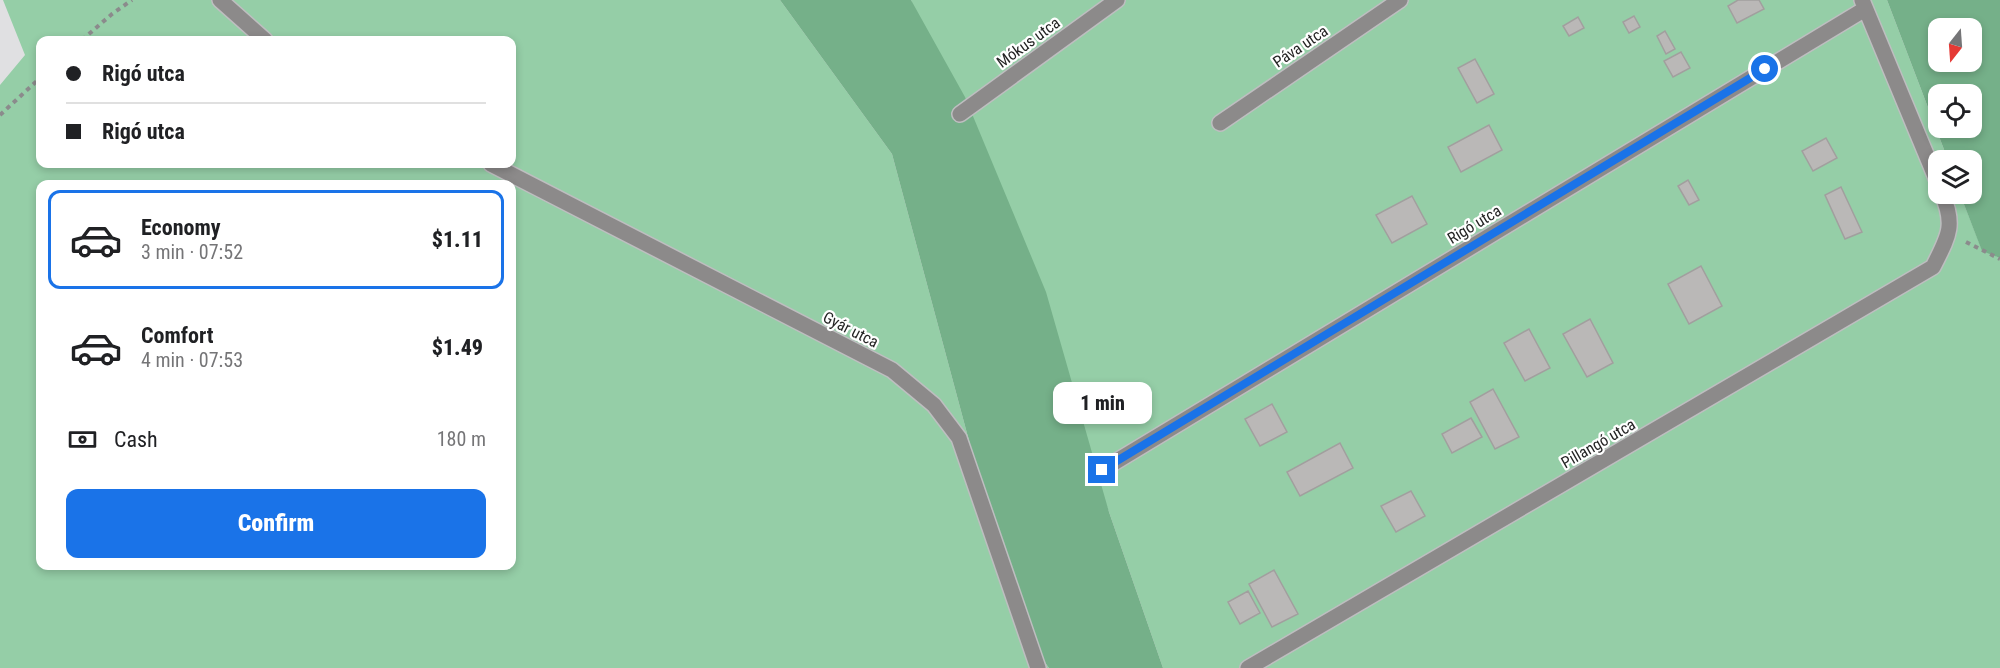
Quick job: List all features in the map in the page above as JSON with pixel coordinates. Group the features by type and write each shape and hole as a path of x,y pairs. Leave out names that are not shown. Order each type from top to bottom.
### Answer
{"street":[{"path":"220,0 260,36"},
{"name":"Mókus utca","path":"960,114 1118,0"},
{"name":"Páva utca","path":"1220,123 1400,0"},
{"path":"1864,4 1928,159"},
{"name":"Rigó utca","path":"1102,470 1864,4"},
{"name":"Gyár utca","path":"499,168 892,370 934,405 959,438 1038,668"},
{"path":"1946,204 1950,212 1950,234"},
{"name":"Pillangó utca","path":"1248,668 1933,267 1950,234"}],"path":[{"path":"87,36 132,0"},
{"path":"0,115 36,82"},
{"path":"1950,234 2000,259"}],"green space":[{"path":"3,0 780,0 892,154 1019,627 1049,668 0,668 0,85 25,55"},
{"path":"780,0 911,0 965,97 1046,292 1109,512 1163,668 1049,668 1019,627 892,154"},
{"path":"911,0 1887,0 1928,108 1928,138 1940,138 1944,150 1928,150 1928,204 1964,204 1982,250 2000,258 2000,668 1163,668 1109,512"},
{"path":"1887,0 2000,0 2000,258 1982,251 1964,204 1982,204 1982,150 1944,150 1940,138 1982,138 1982,84 1928,84 1928,108"}],"building":[{"path":"1738,0 1759,0 1764,9 1737,23 1728,6"},
{"path":"1634,16 1640,27 1629,33 1623,22"},
{"path":"1578,17 1584,28 1569,36 1563,26"},
{"path":"1665,31 1675,49 1666,54 1657,36"},
{"path":"1681,52 1690,68 1673,77 1664,61"},
{"path":"1475,59 1494,94 1477,103 1458,68"},
{"path":"1489,125 1502,150 1461,172 1448,147"},
{"path":"1826,138 1837,158 1813,171 1802,151"},
{"path":"1688,180 1699,200 1689,205 1678,186"},
{"path":"1841,187 1862,232 1845,239 1825,195"},
{"path":"1412,196 1427,224 1392,243 1376,215"},
{"path":"1701,266 1722,306 1689,324 1668,284"},
{"path":"1590,319 1613,363 1587,377 1563,334"},
{"path":"1529,329 1550,368 1525,381 1504,343"},
{"path":"1493,389 1519,437 1495,449 1470,402"},
{"path":"1272,404 1287,432 1260,446 1245,419"},
{"path":"1471,418 1482,437 1452,453 1442,434"},
{"path":"1340,443 1353,468 1300,496 1287,472"},
{"path":"1411,491 1425,516 1396,532 1381,506"},
{"path":"1274,570 1298,614 1272,627 1249,584"},
{"path":"1248,591 1260,613 1240,624 1228,602"}],"route":[{"path":"1102,470 1765,69"}]}
